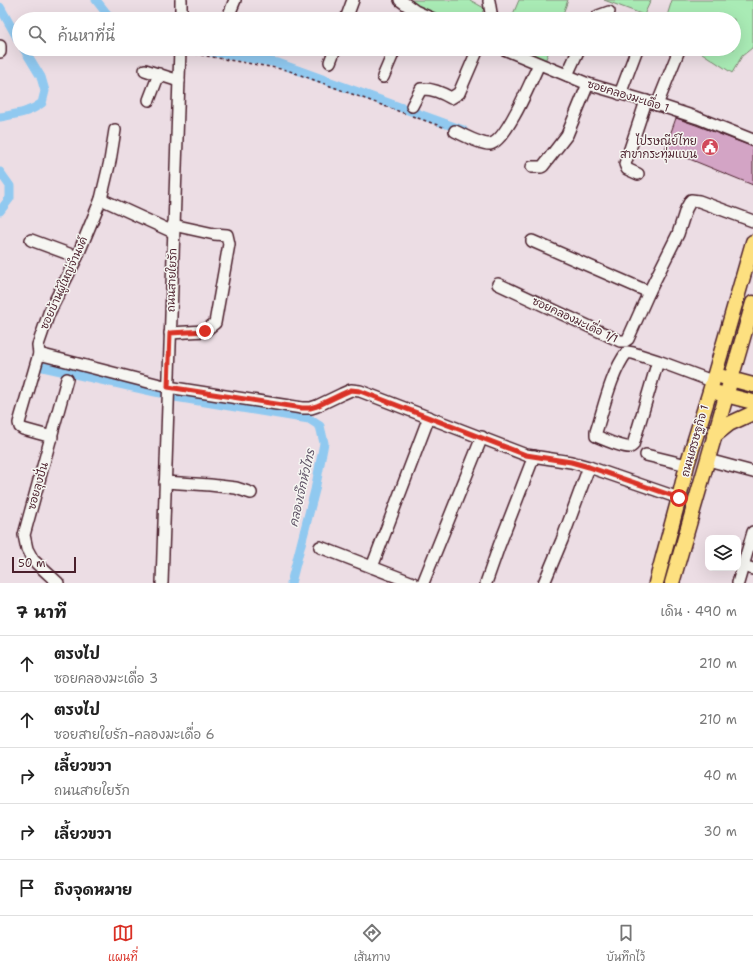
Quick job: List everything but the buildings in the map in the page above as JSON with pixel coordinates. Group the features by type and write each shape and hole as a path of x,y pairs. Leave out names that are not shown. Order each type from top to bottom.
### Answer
{"main road":[{"name":"ถนนเศรษฐกิจ 1","path":"656,583 687,465 753,242"},
{"name":"ถนนเศรษฐกิจ 1","path":"672,583 753,303"},
{"path":"749,318 753,338"},
{"path":"712,382 731,379 753,385"},
{"name":"ถนนเศรษฐกิจ 1","path":"712,382 727,395 753,402"},
{"path":"714,436 729,424 753,413"}],"street":[{"path":"181,0 181,12"},
{"path":"230,12 235,0"},
{"path":"349,12 353,0"},
{"path":"400,0 409,12"},
{"path":"490,1 491,12"},
{"path":"0,46 0,52"},
{"name":"ถนนสายใยรัก","path":"162,583 180,56"},
{"path":"330,62 332,56"},
{"path":"383,77 392,56"},
{"path":"412,106 421,89 428,88 451,98 459,93 475,56"},
{"name":"ซอยคลองมะเดื่อ 1","path":"520,56 588,84 698,118 753,140"},
{"path":"567,75 576,56"},
{"path":"620,94 634,56"},
{"path":"658,105 678,56"},
{"path":"455,132 484,144 491,144 498,140 510,124 539,64"},
{"path":"145,70 179,81"},
{"path":"149,100 159,74"},
{"path":"532,167 543,166 567,135 588,84"},
{"path":"638,174 627,169 625,164 646,101"},
{"name":"ซอยบ้านผู้ใหญ่จำนงค์","path":"52,437 23,429 20,427 19,423 39,354 38,345 49,313 76,257 101,199 110,161 115,130"},
{"path":"101,199 173,228 227,235 229,244 214,323 205,331 170,333"},
{"name":"ซอยคลองมะเดื่อ 1/1","path":"498,284 622,342 628,339 649,292 678,234 686,209 691,200 699,200 753,221"},
{"path":"31,240 76,257"},
{"path":"532,241 649,292"},
{"path":"658,361 633,445 630,447 618,445 596,436 609,391 618,368 627,352 658,361 712,382"},
{"path":"39,354 168,387 302,408 317,406 351,390 360,391 526,455 571,462 589,467 679,498"},
{"name":"ซอยลุงปั่น","path":"58,583 33,560 27,549 24,535 67,379"},
{"path":"372,567 429,417"},
{"path":"423,583 482,437"},
{"path":"646,455 687,465"},
{"path":"486,583 534,456"},
{"path":"708,460 753,472"},
{"path":"544,583 562,540 589,467"},
{"path":"165,482 236,488 251,493"},
{"path":"738,583 748,568 753,532"},
{"path":"320,547 414,583"}],"path":[{"path":"212,56 287,70 455,132"}],"green space":[{"path":"410,0 470,0 484,8 483,12 430,12 419,7"},
{"path":"519,0 568,0 564,12 514,12"},
{"path":"604,0 651,0 645,12 636,12"},
{"path":"672,0 753,0 752,48 742,56 732,73 706,56 741,56 741,12 668,12"},
{"path":"534,56 547,56 545,61"}],"waterway":[{"path":"96,0 105,12"},
{"path":"0,7 12,28"},
{"path":"0,117 27,111 42,103 45,91 41,77 28,56"},
{"path":"236,56 278,63 463,130"},
{"path":"0,172 10,186 10,198 0,211"},
{"name":"คลองเจ๊กหัวไทร","path":"43,367 160,393"},
{"name":"คลองเจ๊กหัวไทร","path":"175,397 309,419 320,426 324,443 315,490 291,583"}],"place":[{"name":"ไปรษณีย์ไทย สาขากระทุ่มแบน","path":"710,147"}],"route":[{"path":"205,331 170,333 168,387 302,408 317,406 351,390 360,391 526,455 571,462 589,467 679,498"}]}
